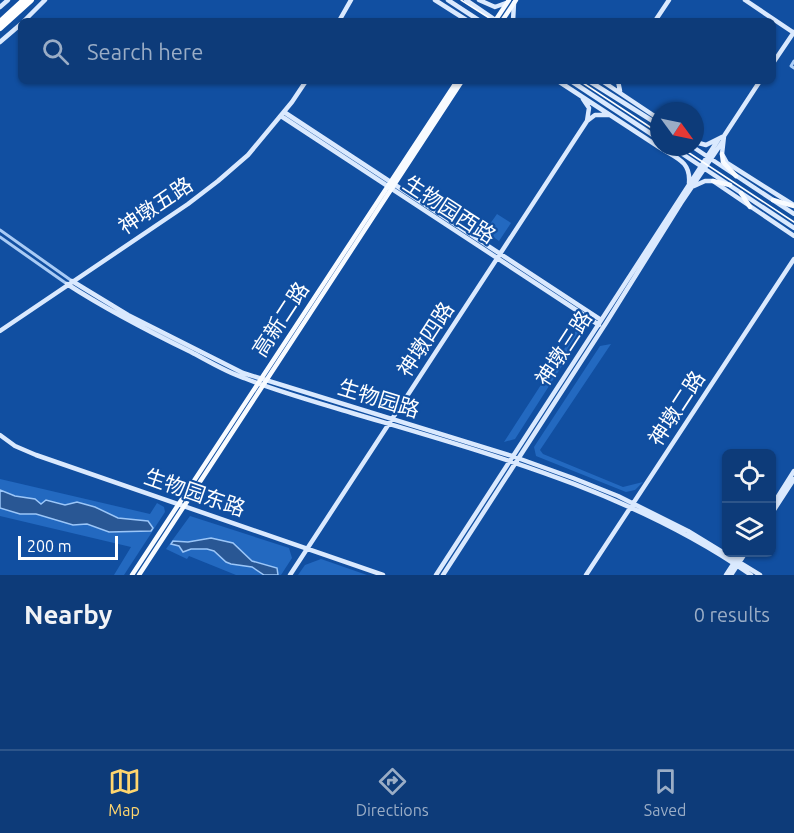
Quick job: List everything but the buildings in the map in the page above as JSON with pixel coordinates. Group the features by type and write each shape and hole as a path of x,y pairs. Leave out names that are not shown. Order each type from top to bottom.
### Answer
{"highway":[{"path":"0,21 24,0"},
{"path":"0,28 31,0"}],"main road":[{"path":"498,18 512,1"},
{"path":"504,18 512,1"},
{"name":"高新二路","path":"132,575 181,505 457,84"},
{"path":"722,154 727,169 736,176"},
{"path":"713,182 729,185"},
{"path":"741,193 750,207"},
{"path":"773,200 794,206"},
{"name":"高新二路","path":"139,575 181,505"}],"street":[{"path":"0,7 8,0"},
{"path":"26,18 45,0"},
{"path":"341,18 351,0"},
{"path":"435,0 463,18"},
{"path":"448,0 474,18"},
{"path":"466,0 492,18"},
{"path":"479,0 495,7"},
{"path":"657,18 669,0"},
{"path":"745,0 773,18"},
{"path":"474,5 481,8 495,7 512,1 513,18"},
{"path":"776,20 794,32 776,59"},
{"path":"0,42 18,26"},
{"path":"794,62 791,66 794,68"},
{"name":"神墩五路","path":"0,331 188,204 218,181 248,155 304,84"},
{"path":"562,84 650,141"},
{"path":"576,84 650,133"},
{"path":"594,84 650,119"},
{"path":"606,84 650,112"},
{"path":"619,84 621,94"},
{"name":"神墩三路","path":"436,575 758,84"},
{"path":"579,95 589,108 587,122"},
{"name":"生物园西路","path":"282,114 602,324"},
{"path":"587,122 600,114 612,116"},
{"name":"神墩四路","path":"291,575 587,122"},
{"path":"623,124 645,130"},
{"path":"704,145 722,139 722,154 727,163 794,206"},
{"path":"704,154 794,214"},
{"path":"673,156 686,164"},
{"path":"680,156 689,170 690,186 713,182 794,236"},
{"path":"686,156 794,228"},
{"name":"生物园路","path":"0,230 69,283"},
{"name":"生物园路","path":"0,237 69,283 262,382 573,478 688,531 760,575"},
{"name":"神墩二路","path":"586,575 794,259"},
{"name":"生物园东路","path":"0,435 15,446 36,455 382,575"},
{"name":"神墩三路","path":"443,575 513,459"},
{"path":"773,503 794,471"},
{"path":"776,506 794,479"},
{"path":"731,575 739,557"},
{"path":"726,575 742,557"},
{"name":"生物园路","path":"737,562 751,575"}],"shaded area":[{"path":"497,214 511,223 499,241 485,231"},
{"path":"583,320 586,323 585,330 515,439 504,442"},
{"path":"611,344 540,450 543,454 623,487 643,482 635,490 626,492 536,456 534,447 600,346"},
{"path":"0,479 150,514 157,503 164,507 165,512 124,575 114,575 131,547 0,516"},
{"path":"0,490 15,496 35,499 41,504 46,500 65,505 77,502 95,507 118,518 148,521 153,528 151,531 109,532 87,524 73,525 36,514 20,514 0,508"},
{"path":"190,516 289,548 292,558 281,575 236,575 189,556 187,559 166,549"},
{"path":"211,538 233,543 252,561 277,568 278,575 264,575 252,567 231,564 214,551 191,549 183,552 179,546 171,544 173,541 188,542"},
{"path":"321,559 367,575 298,575 305,565"}],"tram line":[{"path":"461,0 489,18"},
{"path":"585,84 650,127"},
{"path":"694,156 794,222"}]}
